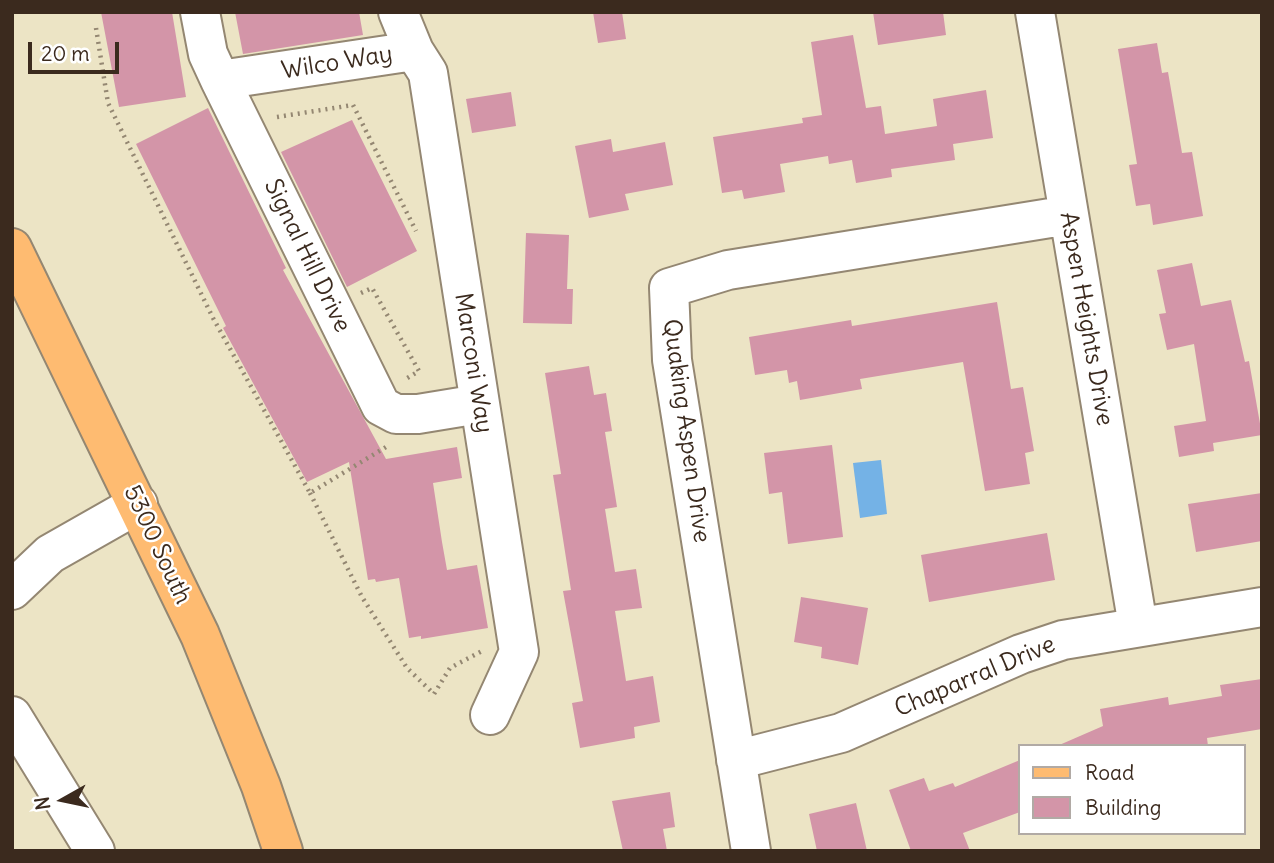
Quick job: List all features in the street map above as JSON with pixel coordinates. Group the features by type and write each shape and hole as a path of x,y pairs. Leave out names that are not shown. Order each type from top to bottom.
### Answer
{"main road":[{"name":"5300 South","path":"12,248 200,635 261,786 283,851"}],"street":[{"name":"Signal Hill Drive","path":"200,12 208,54 381,405 396,414 418,414 479,404"},
{"name":"Marconi Way","path":"398,12 414,51 428,73 519,652 490,715"},
{"name":"Aspen Heights Drive","path":"1035,12 1138,626"},
{"name":"Wilco Way","path":"220,80 414,51"},
{"name":"Quaking Aspen Drive","path":"751,851 672,360 669,288 728,270 1069,215"},
{"path":"12,590 50,554 138,504"},
{"name":"Chaparral Drive","path":"736,760 841,733 1031,650 1063,640 1262,607"},
{"path":"12,716 95,851"}],"path":[{"path":"96,28 108,103 213,317 310,493 362,597 407,668 434,694 450,668 490,644"},
{"path":"273,117 353,104 418,236"},
{"path":"349,298 372,288 419,371 397,384"},
{"path":"310,493 392,441"}],"water":[{"path":"881,460 887,514 860,518 853,463"}],"building":[{"path":"101,12 172,12 186,97 119,107"},
{"path":"235,12 359,12 363,35 243,54"},
{"path":"593,12 622,12 626,39 598,43"},
{"path":"873,12 943,12 946,35 878,45"},
{"path":"853,35 866,108 881,106 885,134 937,126 933,99 986,90 993,138 953,144 955,160 891,169 892,177 856,183 852,160 829,164 828,156 780,164 785,192 744,199 742,190 722,193 713,137 803,123 802,118 822,115 811,42"},
{"path":"1157,43 1162,73 1168,72 1182,153 1192,152 1203,216 1153,225 1150,204 1136,206 1129,165 1137,164 1118,49"},
{"path":"511,92 516,126 472,133 466,99"},
{"path":"208,108 286,268 283,270 386,459 457,447 462,478 433,483 442,542 447,570 477,565 488,628 421,639 421,636 409,638 399,578 376,582 375,579 368,580 349,462 307,482 223,328 226,326 136,144"},
{"path":"352,120 417,251 347,287 281,152"},
{"path":"611,139 613,152 665,142 673,185 625,194 629,210 589,218 575,146"},
{"path":"526,233 569,235 567,289 573,289 572,324 523,323"},
{"path":"1192,263 1201,306 1231,300 1245,362 1249,361 1262,435 1213,443 1214,451 1179,457 1174,426 1206,421 1194,344 1167,350 1159,314 1166,313 1157,270"},
{"path":"997,302 1011,389 1023,387 1034,451 1025,453 1030,484 985,491 963,362 860,379 862,389 800,400 797,381 789,383 787,370 755,375 749,337 851,320 852,326"},
{"path":"589,366 594,395 606,393 612,431 605,432 617,507 605,509 615,572 636,569 642,608 615,611 626,681 653,676 660,722 634,727 635,738 580,748 572,703 583,701 563,591 571,590 553,475 561,474 545,373"},
{"path":"832,445 843,537 788,544 782,492 769,494 764,453"},
{"path":"1262,493 1262,541 1196,552 1188,504"},
{"path":"1047,533 1055,580 929,602 921,555"},
{"path":"801,597 868,608 858,665 821,658 822,647 794,642"},
{"path":"1262,679 1262,729 1207,738 1208,744 1062,744 1103,726 1100,709 1168,697 1169,705 1222,696 1220,685"},
{"path":"1018,761 1018,813 963,833 970,851 911,851 889,790 924,778 929,791 953,783 955,787"},
{"path":"670,792 675,827 663,829 667,851 623,851 612,801"},
{"path":"856,803 867,851 817,851 809,814"}]}
